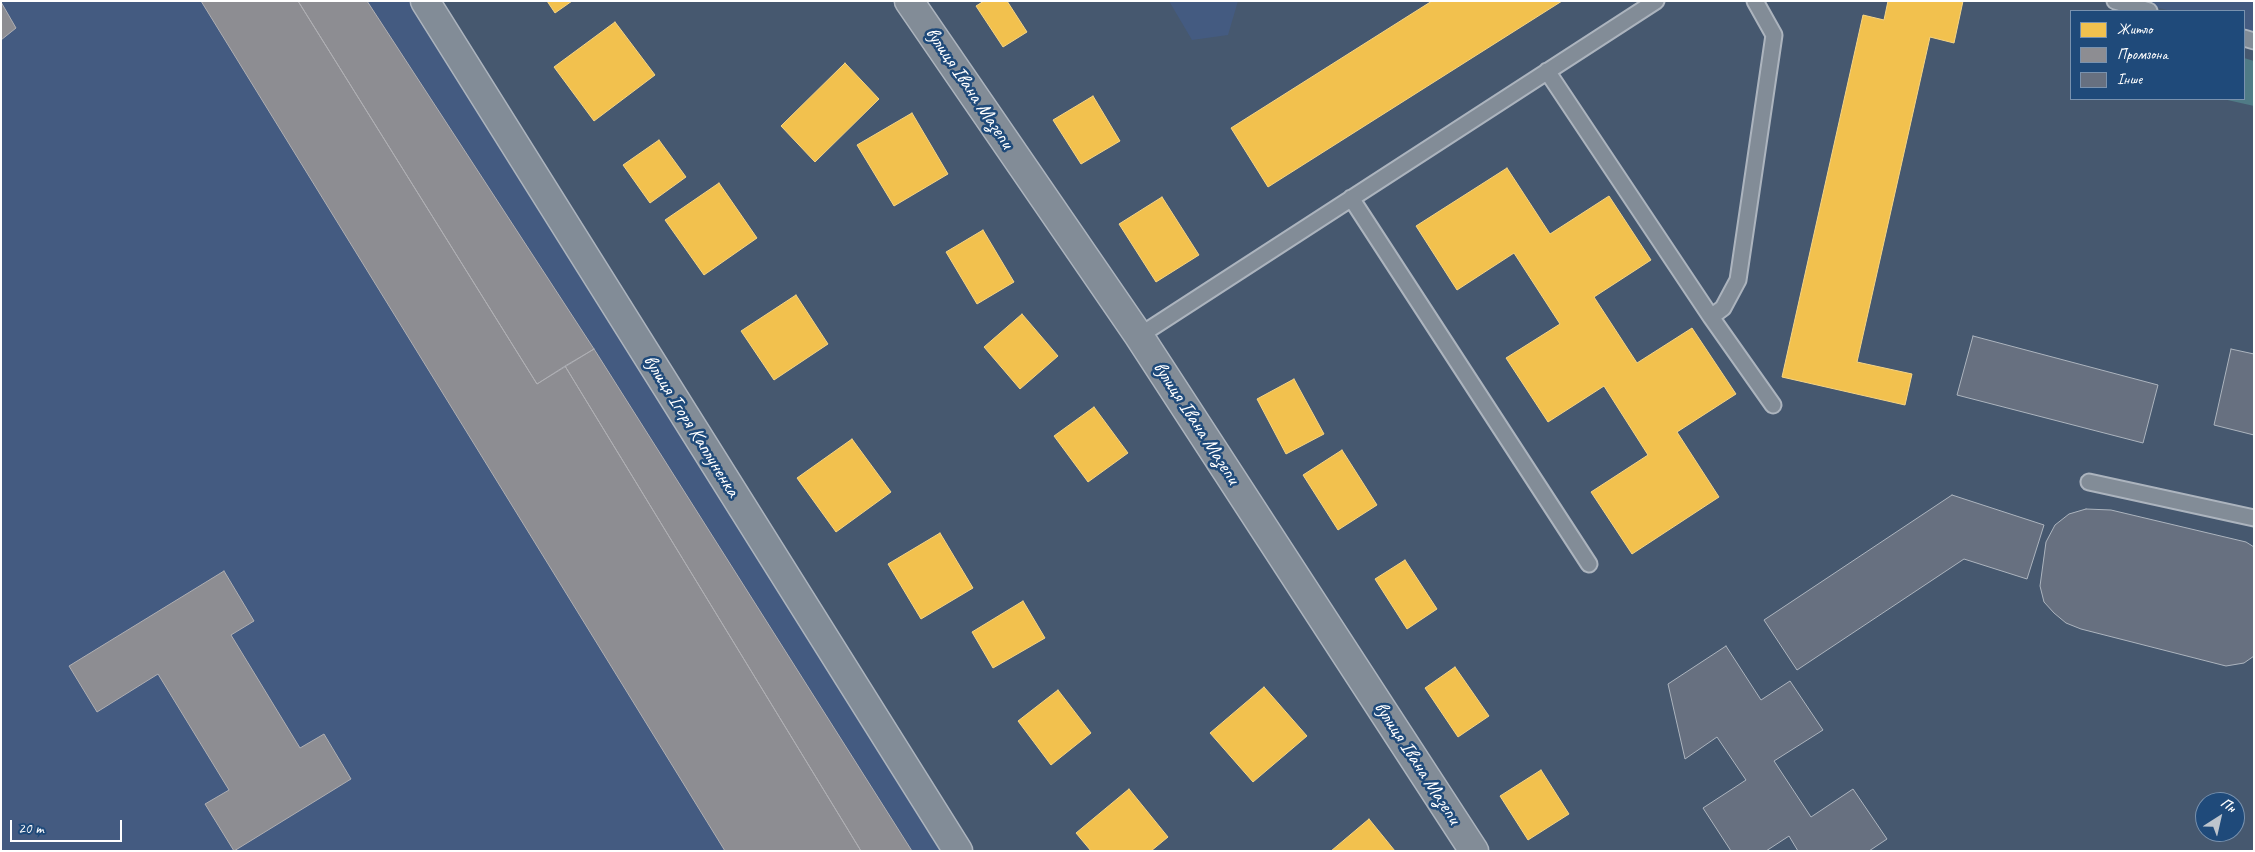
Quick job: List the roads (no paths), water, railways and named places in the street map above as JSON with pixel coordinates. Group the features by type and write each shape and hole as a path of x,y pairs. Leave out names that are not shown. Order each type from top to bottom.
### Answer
{"street":[{"name":"вулиця Ігоря Каплуненка","path":"425,1 958,851"},
{"name":"вулиця Івана Мазепи","path":"909,1 1139,336 1474,851"}],"lane":[{"path":"1139,336 1656,1"},
{"path":"1711,316 1723,308 1738,280 1774,35 1755,1"},
{"path":"2115,1 2146,10"},
{"path":"1548,71 1711,316 1773,405"},
{"path":"1351,198 1589,564"},
{"path":"2089,482 2254,518"}]}
